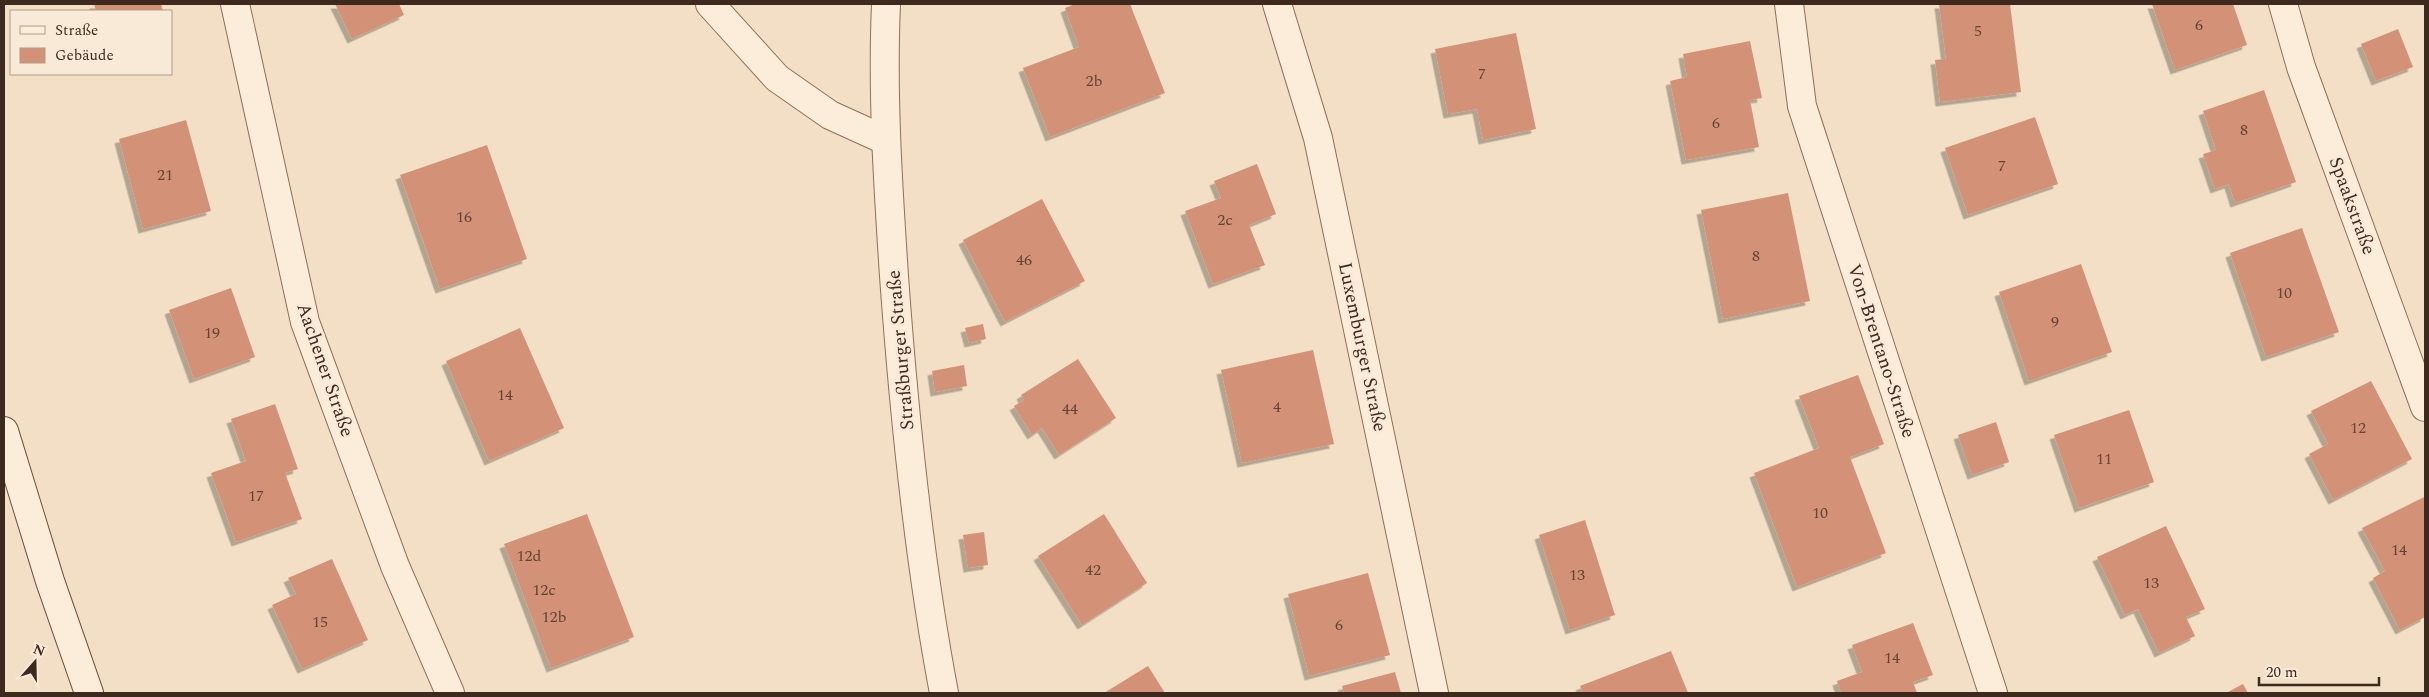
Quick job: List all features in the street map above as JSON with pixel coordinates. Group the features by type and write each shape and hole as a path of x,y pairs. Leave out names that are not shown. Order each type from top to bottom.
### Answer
{"street":[{"name":"Aachener Straße","path":"235,4 305,322 395,566 450,693"},
{"path":"710,4 777,78 830,114 885,140"},
{"name":"Straßburger Straße","path":"886,4 885,140 900,360 911,466 944,693"},
{"name":"Luxemburger Straße","path":"1277,4 1318,138 1434,693"},
{"name":"Von-Brentano-Straße","path":"1789,4 1802,106 1993,693"},
{"name":"Spaakstraße","path":"2283,4 2301,67 2425,407"},
{"path":"4,431 50,581 89,693"}],"building":[{"path":"94,4 161,4 163,10 96,10"},
{"path":"335,4 399,4 404,15 352,39"},
{"path":"1075,4 1130,4 1165,93 1050,137 1023,68 1079,47 1065,8"},
{"path":"1939,4 2010,4 2021,92 1940,102 1935,60 1946,59"},
{"path":"2152,4 2233,4 2247,45 2175,70"},
{"path":"2398,29 2413,67 2376,81 2361,44"},
{"path":"1516,33 1536,129 1483,140 1477,109 1448,114 1435,49"},
{"path":"1750,41 1762,98 1750,100 1759,147 1686,160 1670,81 1687,77 1683,54"},
{"path":"2264,90 2296,182 2235,203 2229,184 2215,189 2203,154 2216,150 2203,111"},
{"path":"2035,117 2058,184 1968,215 1945,148"},
{"path":"186,120 211,211 143,229 119,139"},
{"path":"487,145 527,259 440,289 400,175"},
{"path":"1257,164 1276,214 1249,225 1265,265 1213,284 1185,211 1221,198 1214,181"},
{"path":"1788,193 1810,301 1723,319 1701,210"},
{"path":"1042,199 1085,281 1005,322 963,240"},
{"path":"2302,228 2339,332 2266,357 2230,253"},
{"path":"2081,264 2112,352 2029,381 1999,292"},
{"path":"231,288 255,357 194,379 169,310"},
{"path":"983,324 986,339 969,343 965,328"},
{"path":"520,328 564,428 489,461 446,361"},
{"path":"1313,350 1334,444 1242,463 1221,370"},
{"path":"1078,359 1116,418 1059,455 1042,428 1032,435 1014,406 1024,400 1021,395"},
{"path":"964,365 967,386 935,392 932,371"},
{"path":"1858,375 1884,444 1850,457 1886,553 1797,587 1754,473 1819,448 1799,396"},
{"path":"2371,381 2412,459 2333,500 2309,454 2328,444 2311,411"},
{"path":"275,404 298,469 285,473 302,519 236,542 211,473 246,461 231,419"},
{"path":"2129,410 2154,482 2079,508 2054,435"},
{"path":"1996,422 2009,462 1972,475 1958,435"},
{"path":"2424,497 2425,617 2400,630 2373,578 2385,571 2362,528"},
{"path":"587,514 634,637 551,668 504,544"},
{"path":"1104,514 1147,583 1082,625 1038,556"},
{"path":"1585,520 1615,615 1570,630 1539,535"},
{"path":"2166,526 2205,609 2186,617 2195,636 2159,653 2138,609 2125,615 2097,557"},
{"path":"984,532 988,565 968,568 963,535"},
{"path":"332,559 368,640 302,669 272,605 296,594 288,578"},
{"path":"1368,573 1390,655 1309,676 1288,594"},
{"path":"1913,623 1933,675 1913,682 1917,693 1841,693 1837,681 1862,672 1852,645"},
{"path":"1671,651 1688,693 1583,693 1580,686"},
{"path":"1148,666 1165,693 1104,693"},
{"path":"1395,672 1401,693 1344,693 1342,686"},
{"path":"2243,684 2248,693 2226,693"}]}
